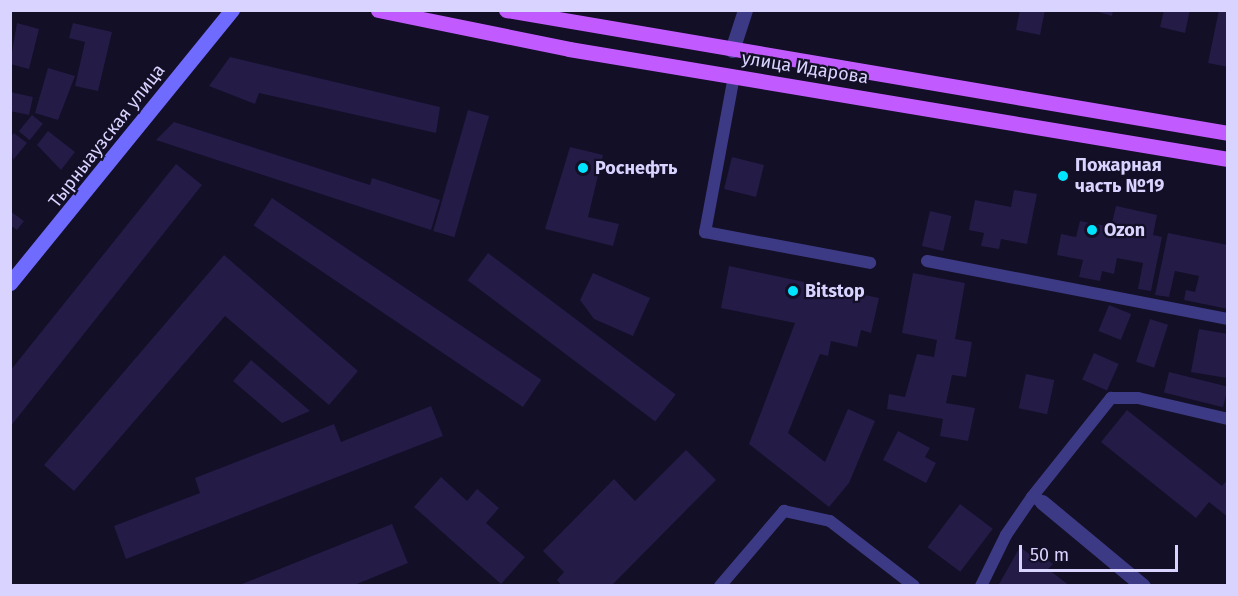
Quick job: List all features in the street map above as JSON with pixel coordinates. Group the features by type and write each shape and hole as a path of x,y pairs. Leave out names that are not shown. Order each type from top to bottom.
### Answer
{"main road":[{"name":"улица Идарова","path":"378,10 734,76 1227,159"},
{"name":"улица Идарова","path":"506,10 1227,133"}],"street":[{"name":"Тырныаузская улица","path":"10,283 232,10"},
{"path":"732,50 745,10"},
{"path":"1037,500 1143,585"}],"lane":[{"path":"734,76 705,232 870,263"},
{"path":"927,261 1227,319"},
{"path":"981,585 1037,500 1110,398 1138,398 1227,419"},
{"path":"720,585 784,511 830,521 914,585"}],"building":[{"path":"1020,10 1045,10 1040,35 1016,30"},
{"path":"1091,10 1113,10 1112,16"},
{"path":"1164,10 1190,10 1185,33 1160,27"},
{"path":"1219,10 1228,10 1228,67 1208,63"},
{"path":"17,23 39,29 29,69 10,64"},
{"path":"73,23 112,32 98,91 75,86 85,42 69,38"},
{"path":"230,57 440,107 436,133 259,93 255,104 209,86"},
{"path":"48,68 75,76 58,120 35,113"},
{"path":"10,92 33,97 29,115 10,111"},
{"path":"468,110 489,116 454,237 433,231"},
{"path":"32,115 43,124 30,140 19,131"},
{"path":"174,122 370,185 372,178 440,200 431,230 156,140"},
{"path":"48,131 75,152 61,170 37,145"},
{"path":"14,133 27,143 13,160 10,138"},
{"path":"570,147 603,155 588,217 619,224 613,246 545,229"},
{"path":"732,157 764,165 756,197 724,189"},
{"path":"176,164 202,185 10,427 10,371"},
{"path":"1014,190 1037,194 1027,244 1001,239 999,249 981,246 984,233 969,230 975,200 1011,207"},
{"path":"272,198 541,380 523,407 254,225"},
{"path":"1116,206 1157,215 1153,235 1162,237 1151,291 1138,289 1143,263 1117,258 1114,274 1102,271 1100,281 1079,277 1083,260 1057,255 1061,234 1076,237 1080,221 1111,227"},
{"path":"10,211 24,221 17,230 10,225"},
{"path":"930,211 951,216 943,251 922,246"},
{"path":"1168,233 1228,245 1228,309 1184,300 1186,290 1195,292 1199,276 1175,271 1169,297 1155,295"},
{"path":"488,253 676,394 655,422 468,280"},
{"path":"224,255 358,371 329,405 225,316 74,491 44,465"},
{"path":"729,266 879,298 871,333 861,330 857,347 831,341 828,356 820,354 788,433 825,462 848,409 875,421 849,483 829,507 749,444 795,323 721,308"},
{"path":"593,273 650,298 633,336 594,319 580,300"},
{"path":"913,273 965,283 955,339 972,342 966,377 952,375 946,403 975,408 968,441 940,436 943,419 887,409 889,394 905,397 917,354 934,357 937,340 902,333"},
{"path":"1109,305 1131,314 1121,340 1099,331"},
{"path":"1150,319 1168,325 1154,368 1136,362"},
{"path":"1199,329 1228,334 1227,378 1191,372"},
{"path":"1094,353 1119,364 1107,390 1082,379"},
{"path":"251,360 310,411 282,423 233,381"},
{"path":"1169,372 1228,387 1223,407 1164,392"},
{"path":"1026,374 1054,380 1047,414 1019,408"},
{"path":"431,406 443,436 126,559 114,526 200,493 195,478 334,424 341,442"},
{"path":"1127,410 1222,486 1228,479 1228,517 1209,502 1196,518 1101,442"},
{"path":"898,431 930,448 925,457 936,463 926,483 883,460"},
{"path":"686,450 716,480 611,586 562,586 557,580 564,572 543,551 614,479 635,501"},
{"path":"441,477 467,501 477,489 499,508 486,523 525,557 501,584 414,507"},
{"path":"960,504 993,529 960,572 928,547"},
{"path":"392,524 408,563 352,586 237,586"},
{"path":"1020,547 1041,563 1045,558 1053,564 1048,569 1070,586 998,586"}],"place":[{"name":"Роснефть","path":"583,168"},
{"name":"Пожарная часть №19","path":"1063,176"},
{"name":"Ozon","path":"1092,230"},
{"name":"Bitstop","path":"793,291"}]}
